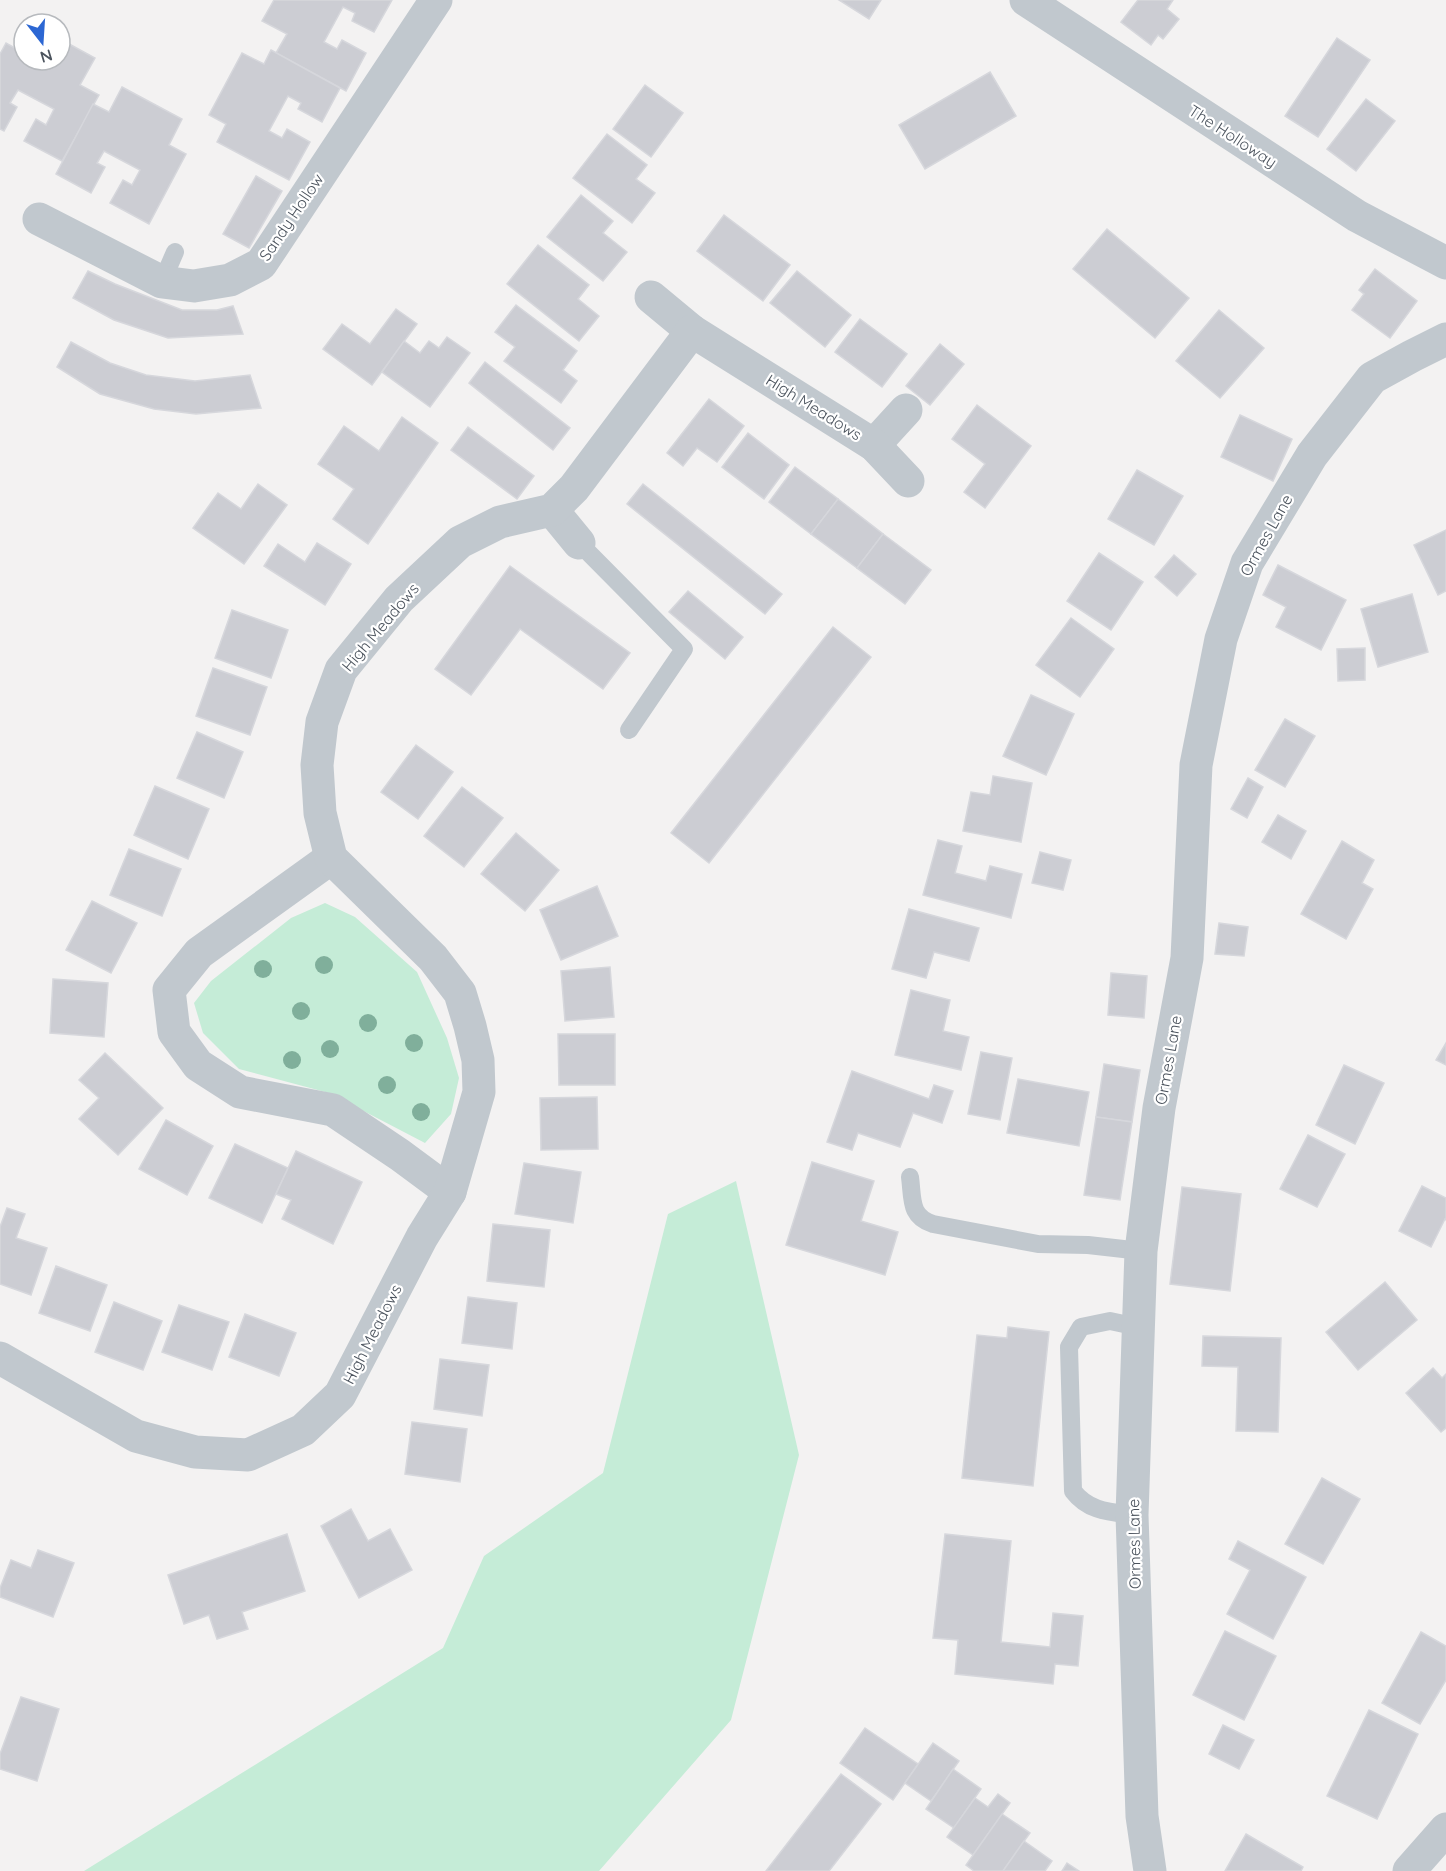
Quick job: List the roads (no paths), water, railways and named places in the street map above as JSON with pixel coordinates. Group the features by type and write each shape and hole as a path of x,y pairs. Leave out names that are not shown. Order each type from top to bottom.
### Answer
{"street":[{"name":"Sandy Hollow","path":"39,219 162,282 194,286 230,280 261,264 436,0"},
{"name":"The Holloway","path":"1026,0 1357,216 1446,263"},
{"name":"High Meadows","path":"651,297 692,331 874,445 908,481"},
{"path":"579,543 552,510 574,488 692,331"},
{"name":"Ormes Lane","path":"1150,1871 1142,1816 1132,1515 1141,1251 1159,1108 1187,957 1196,765 1221,639 1247,563 1312,455 1372,378 1446,339"},
{"name":"High Meadows","path":"874,445 906,410"},
{"name":"High Meadows","path":"0,1358 136,1436 195,1452 248,1455 303,1430 340,1395 422,1237 450,1192 479,1092 478,1060 460,993 433,958 331,858 320,813 317,765 322,722 341,670 399,599 460,542 500,522 552,510"},
{"path":"331,858 199,953 169,990 174,1032 198,1065 240,1092 333,1110 450,1192"},
{"path":"1409,1871 1446,1829"}],"lane":[{"path":"162,282 174,252"},
{"path":"579,543 684,649 629,730"},
{"path":"910,1177 914,1211 922,1221 1038,1244 1088,1245 1141,1251"},
{"path":"1132,1515 1099,1510 1081,1501 1073,1491 1069,1347 1081,1327 1110,1321 1138,1327"}]}
